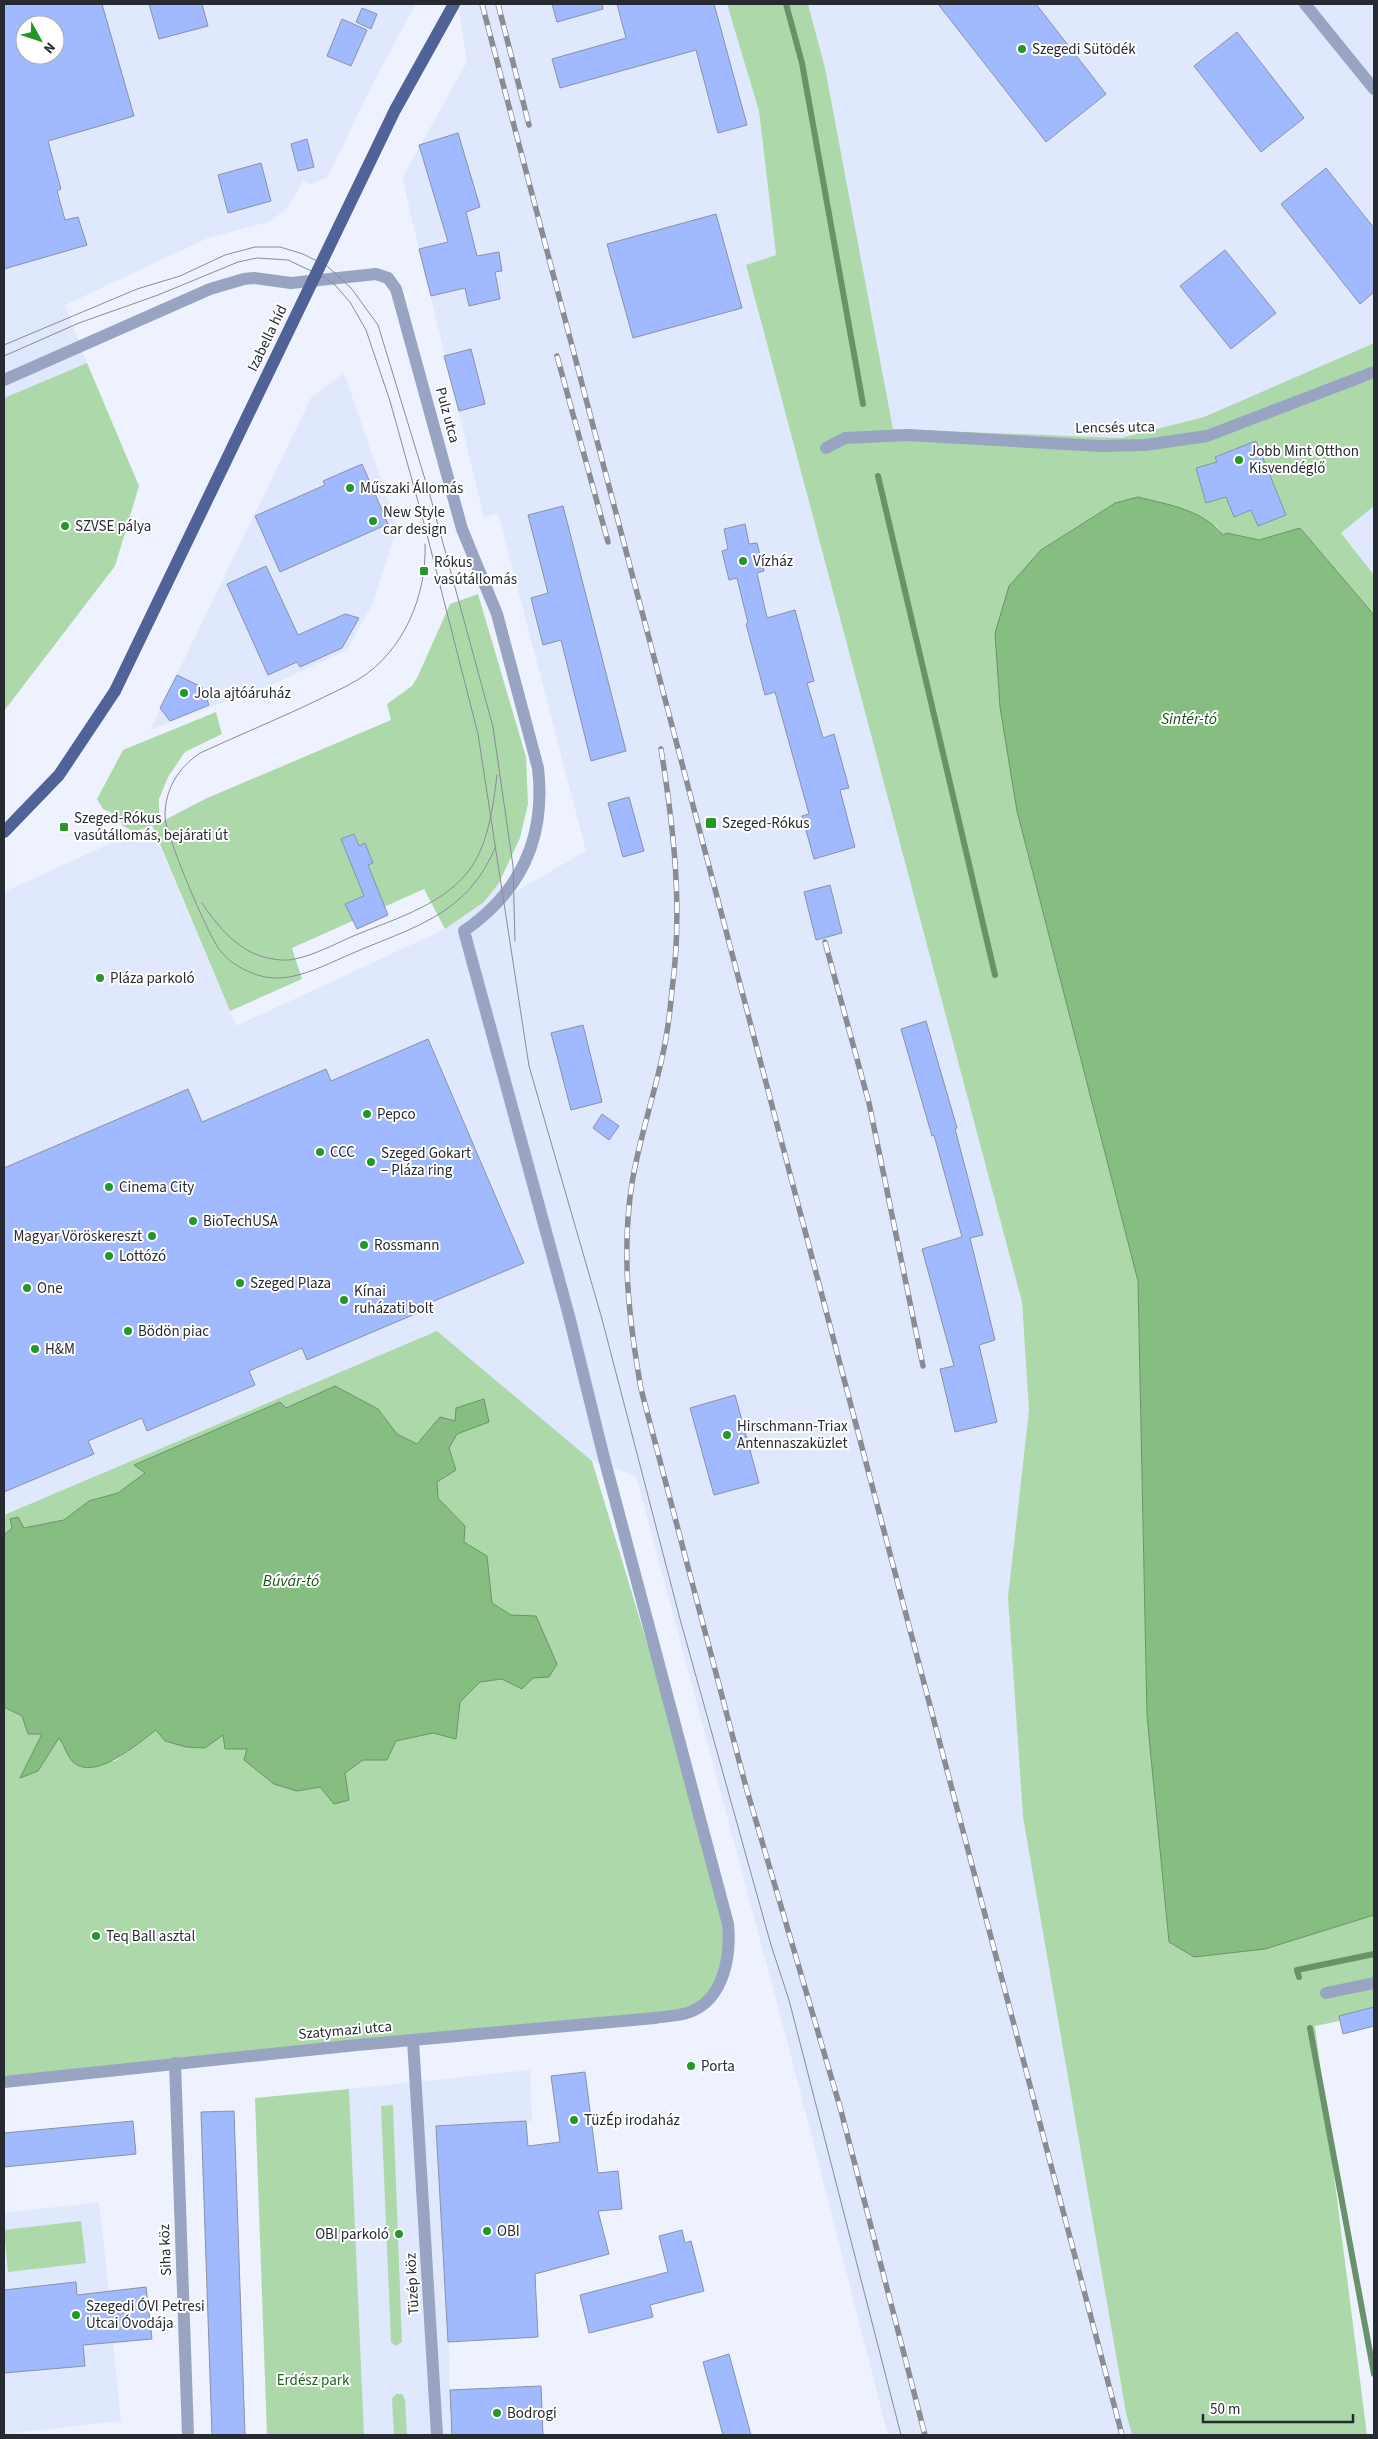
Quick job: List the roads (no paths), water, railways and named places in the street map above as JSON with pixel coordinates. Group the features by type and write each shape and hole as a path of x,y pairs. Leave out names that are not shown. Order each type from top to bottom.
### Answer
{"main road":[{"name":"Izabella híd","path":"4,832 58,774 116,690 390,119 454,4"}],"street":[{"path":"1305,4 1374,89"},
{"name":"Pulz utca","path":"4,380 210,289 234,281 254,278 291,283 370,274 383,275 392,282 404,313 462,529 497,614 538,768 540,806 538,825 524,865 514,882 495,906 464,931 568,1316 728,1924 730,1943 728,1962 722,1977 714,1992 704,2003 690,2012"},
{"name":"Lencsés utca","path":"826,448 844,438 908,435 1100,446 1145,446 1207,436 1374,372"},
{"path":"1326,1993 1374,1983"},
{"name":"Szatymazi utca","path":"4,2082 175,2063 655,2018 690,2012"},
{"name":"Tüzép köz","path":"413,2040 437,2435"},
{"name":"Siha köz","path":"175,2063 188,2435"}],"water":[{"name":"Sintér-tó","path":"1138,497 1184,509 1205,519 1223,535 1227,533 1259,540 1300,528 1374,615 1374,1915 1265,1949 1194,1957 1169,1942 1147,1716 1138,1281 1017,811 1000,707 995,633 1009,586 1041,550 1115,503"},
{"name":"Búvár-tó","path":"335,1386 378,1409 397,1434 417,1444 440,1417 455,1421 456,1408 484,1399 489,1422 457,1434 449,1448 456,1470 437,1482 438,1498 465,1526 464,1542 487,1556 492,1603 511,1615 536,1616 557,1664 549,1677 533,1678 522,1689 502,1679 480,1682 460,1702 456,1739 433,1733 396,1741 387,1760 363,1760 345,1773 349,1800 334,1804 320,1787 297,1791 274,1784 244,1760 247,1749 225,1749 223,1735 205,1748 186,1747 165,1741 156,1730 128,1751 104,1764 93,1767 82,1767 73,1762 59,1738 38,1771 20,1778 42,1734 28,1734 22,1716 4,1707 4,1535 12,1528 10,1519 18,1517 24,1528 64,1520 89,1501 118,1493 145,1473 134,1465 280,1402 286,1408"}],"waterway":[{"path":"786,4 802,63 863,404"},
{"path":"878,476 995,975"},
{"path":"1299,1977 1297,1970 1374,1954"},
{"path":"1310,2028 1374,2374"}],"tram line":[{"path":"4,345 137,289 180,276 225,255 255,247 280,247 303,254 327,266 351,288 378,325 431,499 493,727 513,866 515,941"},
{"path":"4,356 79,323 158,295 238,262 257,258 288,260 322,276 334,284 350,302 366,330 390,401 424,523 478,734 529,1066 602,1319 680,1619 771,1945 789,2000 901,2435"},
{"path":"425,544 425,563 417,602 410,620 389,653 375,667 345,687 200,753 192,759 179,772 170,788 165,816 167,826 205,924 219,949 242,969 261,976 275,978 289,977 313,970 407,931 433,918 457,901 475,883 496,846"},
{"path":"202,903 222,929 239,944 257,955 282,960 292,960 323,950 398,918 429,904 443,895 456,885 474,863 485,839 494,801 497,775"}],"railway":[{"path":"482,4 1122,2435"},
{"path":"498,4 529,125"},
{"path":"557,356 608,542"},
{"path":"661,749 670,809 676,870 677,930 665,1041 638,1151 629,1209 627,1235 628,1286 641,1389 746,1787 840,2107 925,2435"},
{"path":"825,942 869,1103 923,1366"}],"place":[{"name":"Szegedi Sütödék","path":"1022,49"},
{"name":"Jobb Mint Otthon Kisvendéglő","path":"1239,460"},
{"name":"Műszaki Állomás","path":"350,488"},
{"name":"New Style car design","path":"373,521"},
{"name":"SZVSE pálya","path":"65,526"},
{"name":"Vízház","path":"743,561"},
{"name":"Rókus vasútállomás","path":"424,571"},
{"name":"Jola ajtóáruház","path":"184,693"},
{"name":"Szeged-Rókus","path":"711,823"},
{"name":"Szeged-Rókus vasútállomás, bejárati út","path":"64,827"},
{"name":"Pláza parkoló","path":"100,978"},
{"name":"Pepco","path":"367,1114"},
{"name":"CCC","path":"320,1152"},
{"name":"Szeged Gokart – Pláza ring","path":"371,1162"},
{"name":"Cinema City","path":"109,1187"},
{"name":"BioTechUSA","path":"193,1221"},
{"name":"Magyar Vöröskereszt","path":"152,1236"},
{"name":"Rossmann","path":"364,1245"},
{"name":"Lottózó","path":"109,1256"},
{"name":"Szeged Plaza","path":"240,1283"},
{"name":"One","path":"27,1288"},
{"name":"Kínai ruházati bolt","path":"344,1300"},
{"name":"Bödön piac","path":"128,1331"},
{"name":"H&M","path":"35,1349"},
{"name":"Hirschmann-Triax Antennaszaküzlet","path":"727,1435"},
{"name":"Teq Ball asztal","path":"96,1936"},
{"name":"Porta","path":"691,2066"},
{"name":"TüzÉp irodaház","path":"574,2120"},
{"name":"OBI","path":"487,2231"},
{"name":"OBI parkoló","path":"399,2234"},
{"name":"Szegedi ÓVI Petresi Utcai Óvodája","path":"76,2315"},
{"name":"Bodrogi","path":"497,2413"}],"park label":[{"name":"Erdész park","path":"313,2380"}]}
